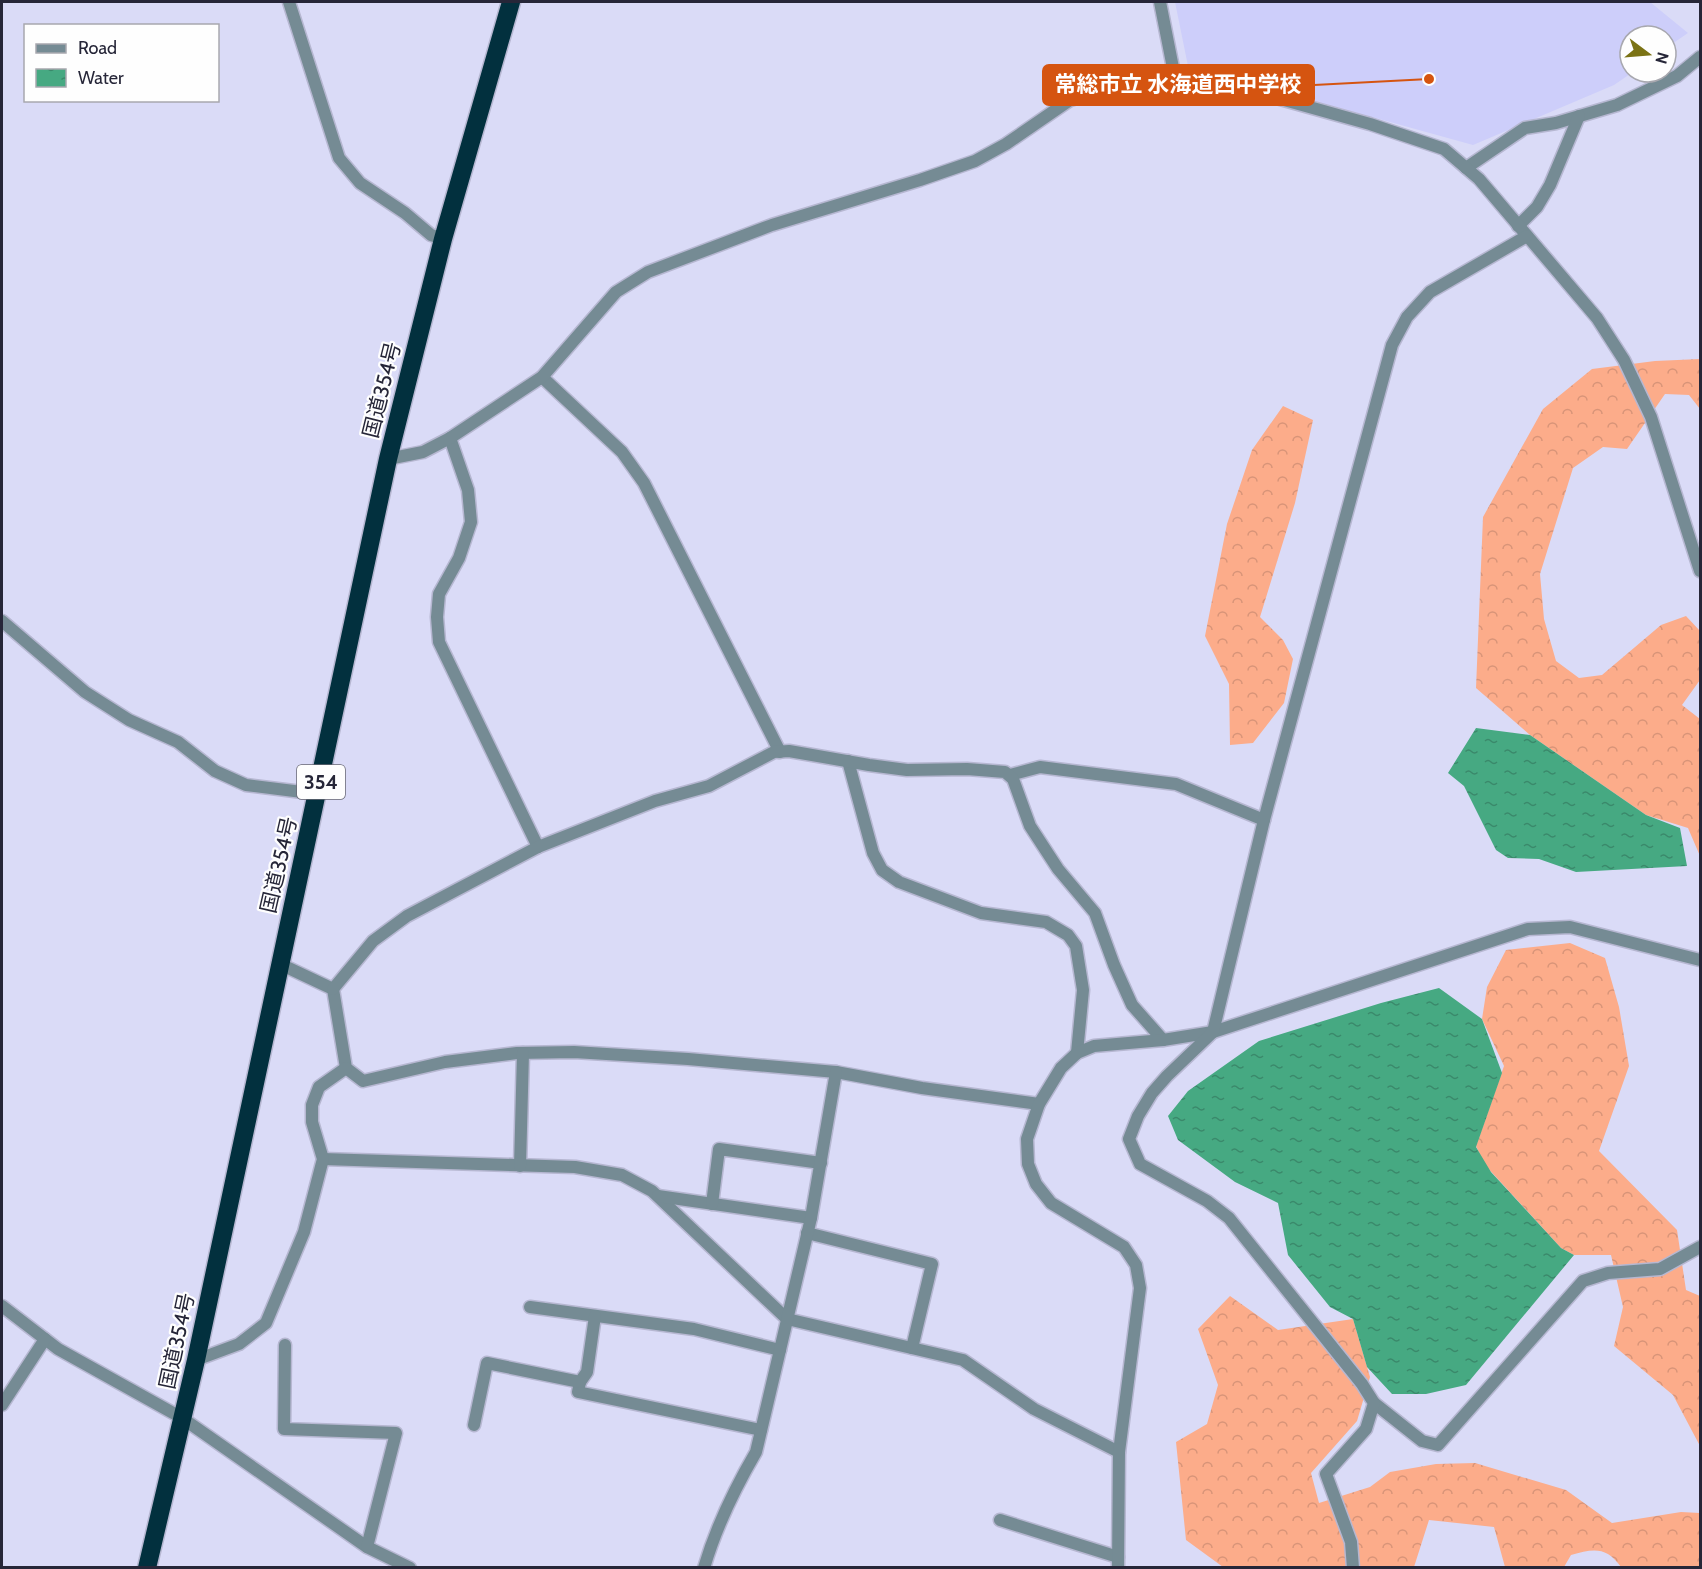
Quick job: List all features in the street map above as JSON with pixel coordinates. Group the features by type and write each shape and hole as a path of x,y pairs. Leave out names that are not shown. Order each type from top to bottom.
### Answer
{"highway":[{"name":"国道354号","path":"147,1568 196,1360 388,459 444,239 511,2"}],"street":[{"path":"289,2 339,158 360,183 405,213 431,235 444,239"},
{"path":"1160,2 1175,78"},
{"path":"1466,168 1525,128 1556,123 1628,100 1677,76 1701,57"},
{"path":"388,459 423,452 450,438 542,377 616,292 648,272 772,225 975,161 1006,144 1070,100 1112,88 1175,78 1241,88 1370,124 1444,149 1479,179 1597,318 1624,360 1651,417 1701,571"},
{"path":"1579,116 1550,185 1522,231 1430,292 1407,317 1392,345 1264,820 1213,1032 1152,1093 1137,1116 1129,1139 1140,1164 1207,1202 1229,1218 1362,1384 1374,1403 1422,1441 1438,1445 1583,1281 1608,1273 1660,1269 1701,1246"},
{"path":"542,377 622,452 644,483 780,752"},
{"path":"450,438 468,490 471,522 459,558 439,594 437,617 439,642 538,847"},
{"path":"2,621 85,692 129,720 178,742 215,771 246,785 318,794"},
{"path":"1039,1104 922,1088 836,1072 574,1052 523,1053 444,1062 363,1080 346,1068 333,989 373,941 407,916 538,847 656,801 710,786 774,752 789,751 907,770 967,769 1005,772 1013,779 1030,826 1058,869 1095,913 1132,1005 1163,1040"},
{"path":"848,761 873,853 882,870 898,882 981,913 1046,922 1068,935 1076,946 1083,990 1077,1053"},
{"path":"1010,776 1040,767 1176,784 1264,820"},
{"path":"1000,1520 1118,1562 1119,1452 1140,1288 1136,1266 1124,1247 1051,1203 1035,1184 1028,1164 1027,1139 1039,1104 1061,1068 1077,1053 1094,1046 1163,1040 1213,1032 1528,929 1570,927 1701,960"},
{"path":"280,964 333,989"},
{"path":"520,1166 523,1053"},
{"path":"196,1360 238,1344 266,1323 304,1232 323,1160 312,1122 312,1105 320,1087 346,1068"},
{"path":"704,1568 711,1543 740,1479 756,1452 811,1218 836,1072"},
{"path":"712,1204 719,1149 820,1163"},
{"path":"323,1160 575,1167 622,1175 658,1196 787,1319 963,1360 1034,1409 1119,1452"},
{"path":"658,1196 811,1218"},
{"path":"807,1233 932,1264 912,1348"},
{"path":"2,1306 58,1349 182,1418 367,1547 395,1564 410,1568"},
{"path":"530,1307 694,1329 780,1350"},
{"path":"595,1316 587,1372 580,1382 578,1392 761,1430"},
{"path":"2,1405 45,1339"},
{"path":"285,1345 284,1429 396,1433 367,1547"},
{"path":"474,1425 487,1363 580,1382"},
{"path":"1353,1568 1351,1542 1326,1474 1366,1430 1374,1403"}],"shaded area":[{"path":"1175,2 1650,2 1677,24 1618,24 1618,82 1473,145 1188,66"},
{"path":"1678,25 1688,33 1678,40"}],"green space":[{"path":"1700,359 1700,409 1689,395 1665,394 1627,449 1603,447 1573,468 1540,574 1544,619 1556,661 1579,678 1602,675 1661,625 1686,616 1700,631 1700,680 1682,705 1700,719 1700,856 1688,828 1646,815 1530,735 1476,688 1483,517 1543,409 1592,369 1655,361"},
{"path":"1283,406 1313,420 1295,503 1260,617 1283,640 1293,659 1284,703 1253,743 1230,745 1229,684 1205,636 1227,524 1252,450"},
{"path":"1570,943 1605,958 1619,1007 1629,1066 1599,1151 1677,1230 1686,1290 1700,1296 1700,1446 1673,1395 1614,1346 1623,1307 1611,1255 1574,1255 1561,1248 1485,1165 1476,1146 1504,1066 1482,1019 1487,987 1506,950"},
{"path":"1230,1296 1278,1330 1353,1319 1370,1377 1357,1421 1311,1473 1319,1503 1370,1487 1390,1472 1436,1464 1475,1463 1566,1490 1612,1523 1681,1512 1700,1513 1700,1567 1621,1567 1604,1552 1586,1551 1571,1555 1564,1567 1505,1567 1494,1527 1429,1520 1414,1567 1223,1567 1186,1540 1176,1442 1207,1424 1218,1385 1198,1329"}],"water":[{"path":"1476,728 1530,735 1646,815 1680,828 1687,866 1576,872 1539,859 1508,858 1496,850 1464,786 1448,773"},
{"path":"1439,988 1482,1019 1502,1073 1476,1147 1491,1172 1561,1248 1574,1255 1466,1385 1426,1394 1392,1394 1367,1367 1353,1319 1330,1307 1288,1255 1278,1203 1235,1182 1178,1140 1168,1116 1188,1091 1259,1041 1381,1003"}],"place":[{"name":"常総市立 水海道西中学校","path":"1429,79"}]}
